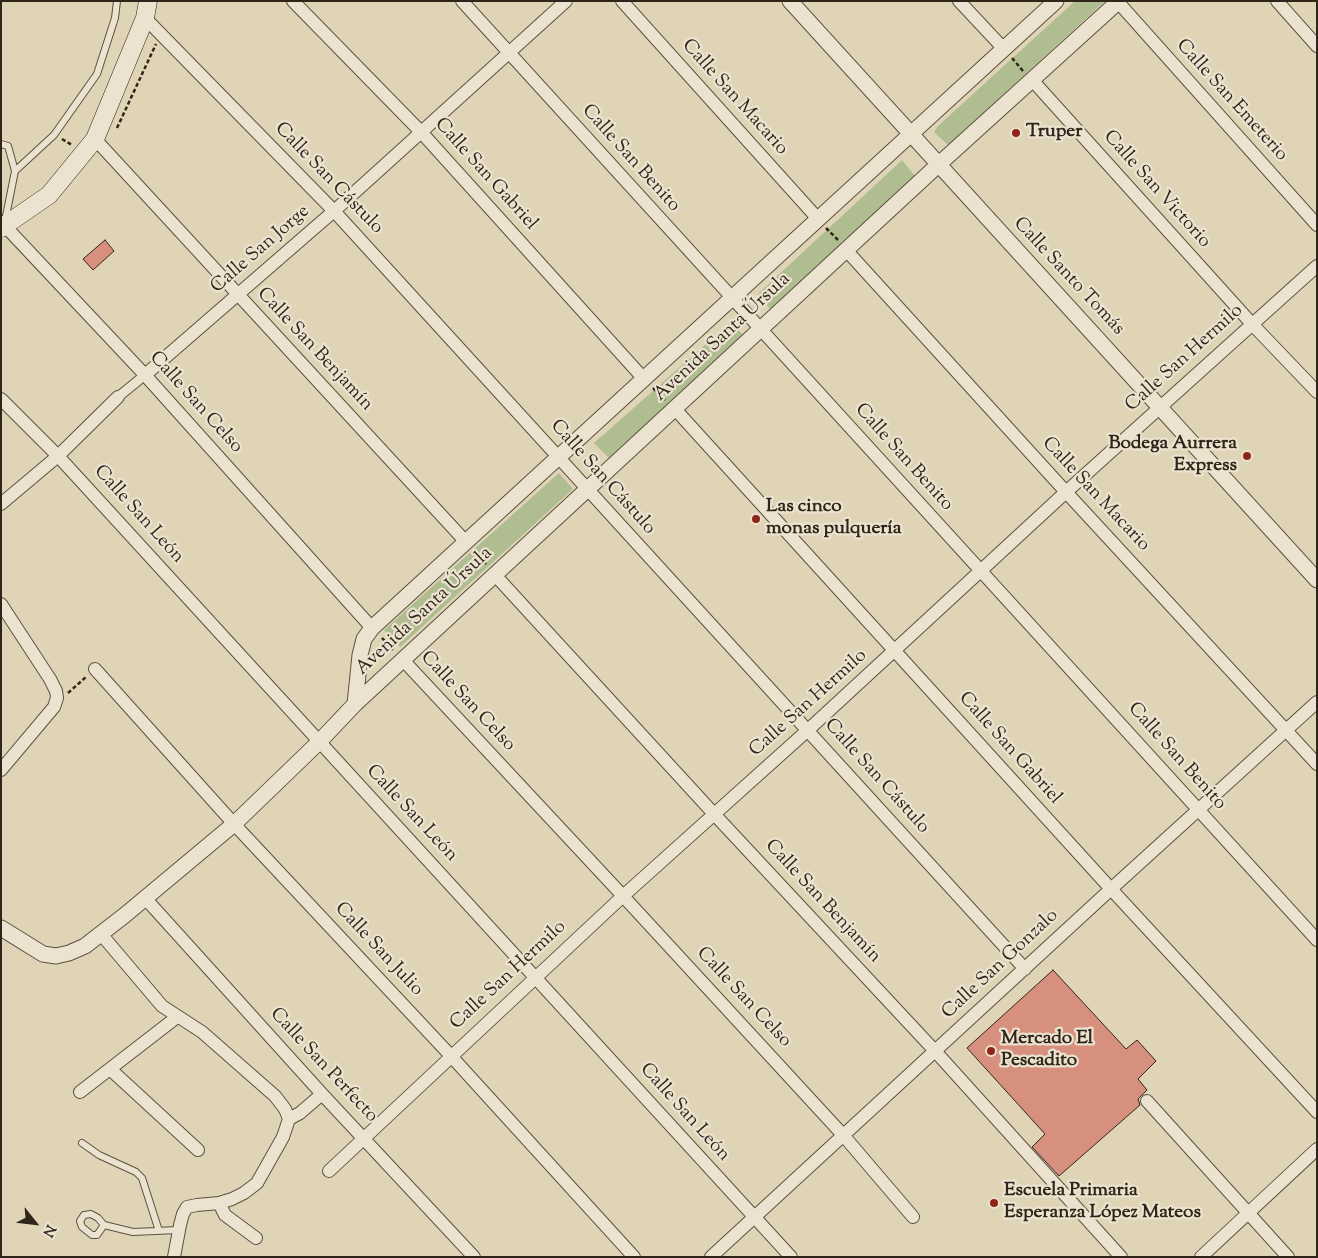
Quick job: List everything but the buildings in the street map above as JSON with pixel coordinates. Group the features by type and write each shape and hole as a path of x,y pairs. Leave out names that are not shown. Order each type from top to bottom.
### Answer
{"main road":[{"path":"3,227 48,195 95,139 146,10"}],"street":[{"name":"Calle San Gabriel","path":"293,1 422,133 644,379"},
{"name":"Calle San Benito","path":"462,1 1317,940"},
{"name":"Calle San Jorge","path":"1,504 58,456 118,397 239,295 422,133 566,1"},
{"name":"Calle San Macario","path":"622,1 819,220"},
{"name":"Calle Santo Tomás","path":"790,1 1317,580"},
{"path":"959,1 1004,49"},
{"name":"Avenida Santa Úrsula","path":"354,704 364,638 372,628 1056,1"},
{"path":"1277,1 1317,46"},
{"name":"Avenida Santa Úrsula","path":"1,928 43,954 56,956 85,946 102,934 234,824 319,742 354,704 938,165 1118,2"},
{"name":"Calle San Emeterio","path":"1118,2 1317,224"},
{"name":"Calle San Cástulo","path":"146,10 334,211 1025,969"},
{"name":"Calle San Victorio","path":"1032,81 1252,324 1317,392"},
{"name":"Calle San Benjamín","path":"95,139 465,542"},
{"name":"Calle San Celso","path":"3,227 145,375 372,628"},
{"name":"Calle San Macario","path":"847,250 1066,492 1317,764"},
{"name":"Calle San Hermilo","path":"329,1171 624,896 895,651 1066,492 1317,266"},
{"name":"Calle San León","path":"1,399 58,456 791,1257"},
{"name":"Calle San Gabriel","path":"675,409 1111,889 1317,1112"},
{"name":"Calle San Benjamín","path":"495,575 935,1051 1120,1257"},
{"path":"1,604 56,691 57,698 54,707 1,770"},
{"name":"Calle San Celso","path":"403,660 624,896 843,1135 913,1217"},
{"name":"Calle San Julio","path":"95,669 234,824 451,1056 634,1257"},
{"name":"Calle San Gonzalo","path":"711,1257 1317,702"},
{"name":"Calle San Perfecto","path":"145,898 322,1094 474,1257"},
{"path":"102,934 162,1006 202,1032 275,1096 285,1109 289,1119"},
{"path":"80,1092 177,1017"},
{"path":"110,1069 198,1150"},
{"path":"174,1257 182,1214 187,1208 219,1203 238,1196 257,1182 283,1137 289,1119 322,1094"},
{"path":"1147,1101 1288,1257"},
{"path":"1201,1257 1317,1149"},
{"path":"219,1203 225,1215 256,1238"}],"lane":[{"path":"15,172 54,135 97,74 115,18 117,1"},
{"path":"1,144 8,146 15,172 3,227"},
{"path":"82,1143 99,1155 136,1172 142,1178 159,1231"},
{"path":"104,1225 132,1232 178,1230"}],"path":[{"path":"1004,49 1032,81"},
{"path":"54,135 76,146"},
{"path":"819,220 847,250"},
{"path":"644,379 675,409"},
{"path":"465,542 495,575"},
{"name":"Calle San Celso","path":"372,628 403,660"},
{"path":"54,707 95,669"}],"green space":[{"path":"1075,1 1105,1 948,145 934,132 938,126"},
{"path":"902,160 915,176 771,310 758,294"},
{"path":"731,322 744,336 609,458 594,443"},
{"path":"559,473 573,489 400,647 384,630"}],"place":[{"name":"Truper","path":"1016,133"},
{"name":"Bodega Aurrera Express","path":"1247,456"},
{"name":"Las cinco monas pulquería","path":"756,519"},
{"name":"Mercado El Pescadito","path":"991,1051"},
{"name":"Escuela Primaria Esperanza López Mateos","path":"994,1203"}]}
